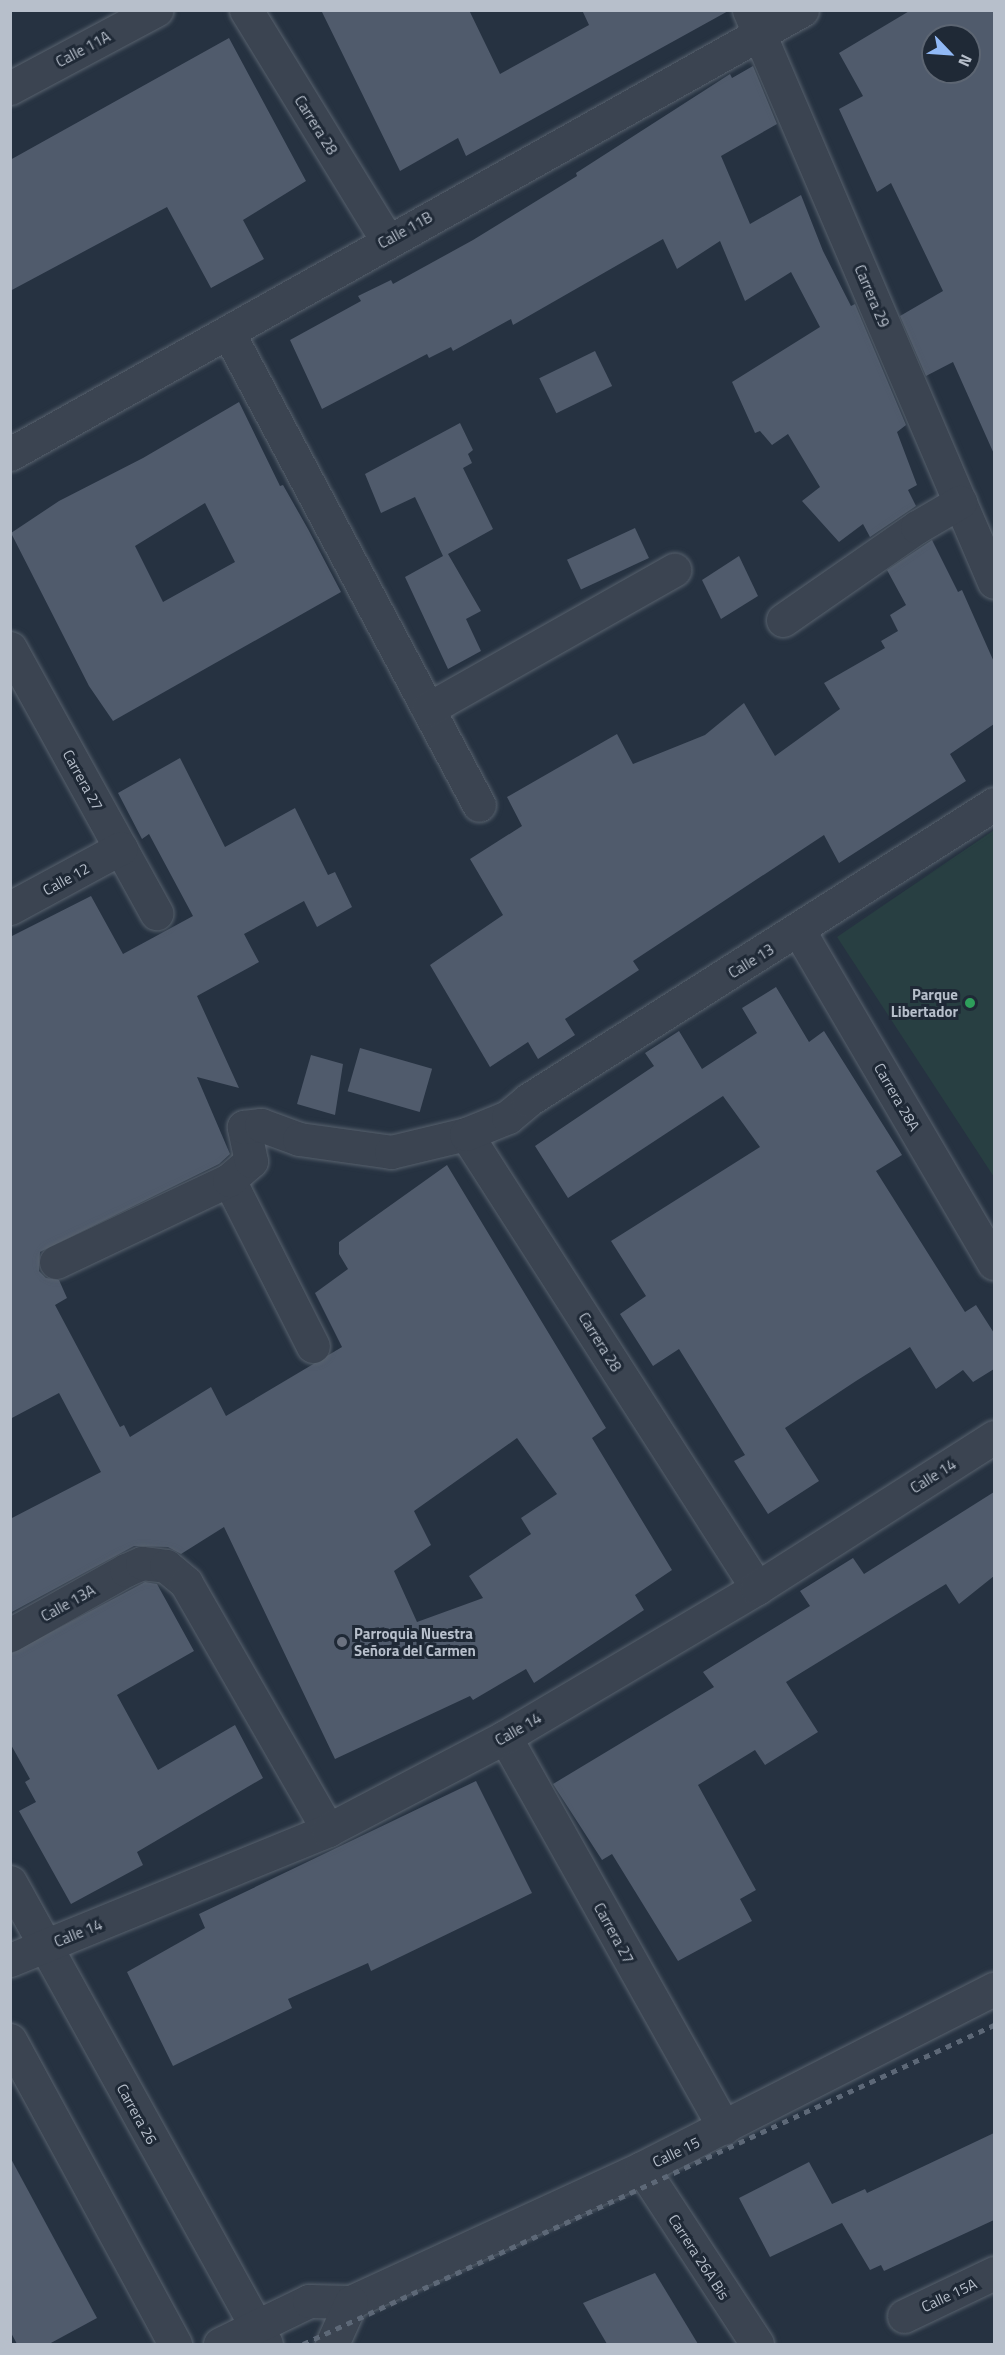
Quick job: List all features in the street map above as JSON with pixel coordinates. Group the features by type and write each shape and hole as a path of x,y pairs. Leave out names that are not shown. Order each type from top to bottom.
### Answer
{"street":[{"name":"Calle 11A","path":"10,88 156,10"},
{"name":"Carrera 28","path":"246,10 387,240"},
{"name":"Calle 11B","path":"10,454 229,334 754,22 802,10"},
{"name":"Carrera 29","path":"754,22 994,582"},
{"path":"229,334 478,805"},
{"path":"783,620 917,527 960,502"},
{"path":"428,709 675,570"},
{"name":"Carrera 27","path":"10,648 156,913"},
{"name":"Calle 13","path":"466,1134 508,1117 528,1100 799,931 994,804"},
{"name":"Calle 12","path":"10,908 121,848"},
{"name":"Carrera 28A","path":"799,931 994,1263"},
{"path":"56,1262 229,1180 251,1161 244,1127 261,1125 299,1139 391,1152 466,1134"},
{"name":"Carrera 28","path":"466,1134 757,1588"},
{"path":"229,1180 313,1346"},
{"name":"Calle 14","path":"10,1960 328,1830 505,1737 757,1588 994,1437"},
{"name":"Calle 13A","path":"10,1635 126,1570 142,1563 166,1566 186,1583 328,1830"},
{"name":"Carrera 27","path":"505,1737 724,2128"},
{"name":"Carrera 26","path":"10,1882 261,2336"},
{"name":"Calle 15","path":"220,2344 261,2336 309,2301 351,2301 642,2168 994,1989"},
{"path":"10,2040 175,2344"},
{"name":"Carrera 26A Bis","path":"642,2168 757,2344"},
{"name":"Calle 15A","path":"904,2316 994,2273"},
{"path":"332,2344 351,2301"}],"green space":[{"name":"Parque Libertador","path":"994,830 994,1177 837,937"}],"building":[{"path":"321,10 469,10 500,74 589,25 582,10 730,10 466,156 458,138 400,171"},
{"path":"911,10 994,10 994,454 953,362 926,376 900,316 943,291 891,183 877,192 839,109 863,96 839,53"},
{"path":"229,38 306,181 243,220 264,259 211,288 167,207 10,291 10,160"},
{"path":"753,66 777,124 721,156 750,224 801,195 823,251 851,306 855,304 906,425 897,432 917,485 908,490 916,506 870,537 863,524 839,542 802,501 820,487 788,434 772,445 760,431 755,433 732,382 820,327 791,272 745,301 720,241 677,269 663,239 513,325 511,319 453,351 451,347 429,358 427,354 322,409 290,340 361,301 358,296 391,280 393,284 473,240 577,176 576,173 730,74 732,78"},
{"path":"595,351 612,386 556,413 539,378"},
{"path":"239,402 280,486 283,485 341,592 113,721 89,686 11,533 59,501 143,458","holes":["205,503 235,562 163,602 135,546"]},
{"path":"460,423 473,450 468,454 472,463 463,468 493,529 448,554 481,611 466,619 481,651 448,669 405,577 443,556 415,497 381,513 365,474"},
{"path":"635,528 649,558 581,590 567,560"},
{"path":"932,540 958,592 962,590 994,662 994,724 950,754 966,781 839,863 824,835 633,961 639,970 565,1019 575,1035 538,1059 528,1042 490,1067 430,965 503,915 470,859 522,826 507,797 617,734 633,764 705,735 744,703 775,756 840,709 824,683 885,648 881,641 898,631 890,615 906,605 887,570"},
{"path":"739,556 758,596 721,619 702,580"},
{"path":"180,758 225,847 295,808 328,875 335,872 352,907 317,927 304,901 244,934 259,962 197,996 239,1088 197,1077 230,1154 219,1164 40,1252 39,1271 46,1278 59,1280 67,1298 55,1305 120,1427 124,1425 130,1437 211,1387 226,1416 342,1347 315,1293 348,1269 339,1254 339,1242 447,1165 606,1428 592,1438 672,1570 635,1595 644,1610 534,1683 526,1669 473,1700 470,1696 335,1759 224,1527 181,1554 168,1547 134,1546 10,1613 10,1519 101,1472 59,1393 10,1419 10,937 91,896 123,954 193,916 149,834 142,839 118,793","holes":["517,1438 557,1494 521,1518 531,1534 469,1576 483,1598 417,1622 394,1571 431,1545 414,1511"]},
{"path":"776,987 809,1042 824,1031 902,1155 876,1171 965,1312 976,1305 994,1333 994,1369 973,1382 963,1370 936,1389 910,1347 856,1381 785,1428 819,1481 768,1514 734,1461 745,1455 679,1349 653,1366 620,1314 646,1296 611,1241 760,1147 723,1096 568,1198 535,1146 654,1066 645,1053 679,1031 702,1069 757,1033 742,1008"},
{"path":"360,1048 432,1069 420,1112 348,1091"},
{"path":"311,1055 343,1064 335,1115 297,1104"},
{"path":"994,1492 994,1576 959,1604 946,1584 786,1682 818,1732 765,1765 755,1750 698,1785 756,1890 740,1899 752,1921 678,1961 612,1854 602,1860 553,1784 714,1687 703,1672 810,1606 800,1591 853,1558 864,1574"},
{"path":"145,1582 157,1584 194,1651 117,1695 158,1770 235,1725 263,1778 137,1852 143,1865 71,1904 19,1811 36,1802 25,1782 30,1779 10,1743 10,1654"},
{"path":"476,1781 532,1893 371,1971 368,1963 288,1999 292,2008 173,2066 127,1972 205,1928 199,1914"},
{"path":"994,2133 994,2220 884,2271 881,2265 870,2270 842,2223 770,2257 739,2198 809,2162 832,2204 865,2189 867,2193"},
{"path":"10,2157 97,2318 49,2344 17,2344 10,2331"},
{"path":"655,2273 698,2344 607,2344 583,2303"}],"railway":[{"path":"303,2344 994,2025"}],"place":[{"name":"Parque Libertador","path":"970,1003"},
{"name":"Parroquia Nuestra Señora del Carmen","path":"342,1642"}]}
